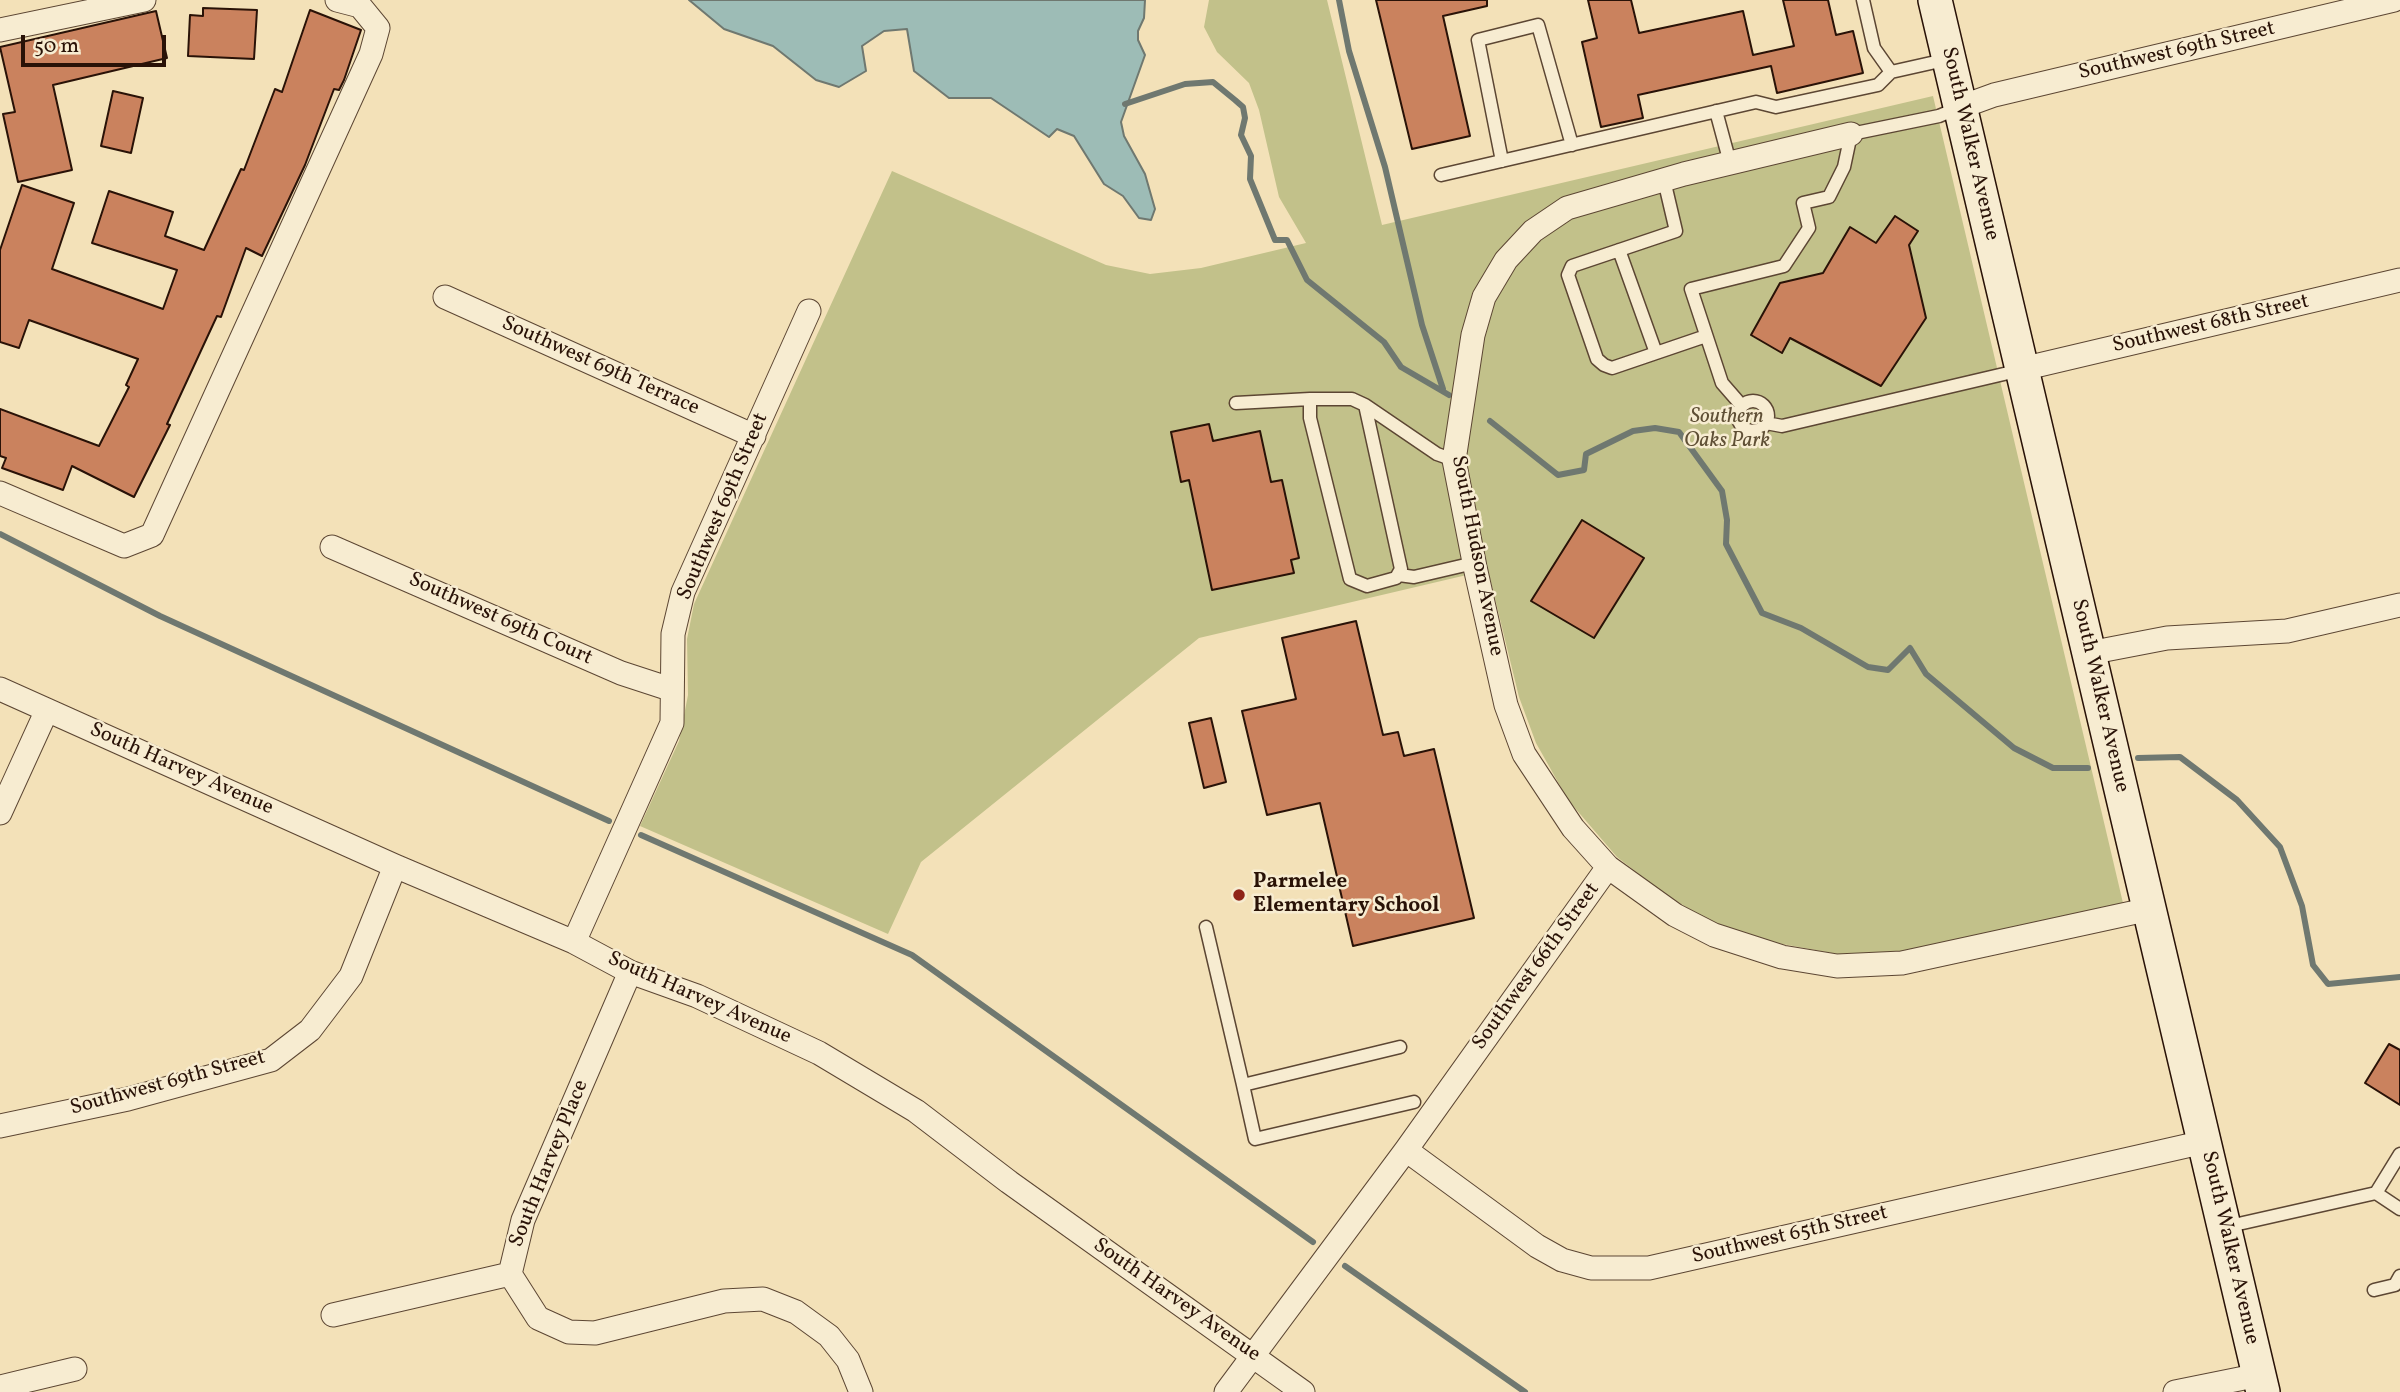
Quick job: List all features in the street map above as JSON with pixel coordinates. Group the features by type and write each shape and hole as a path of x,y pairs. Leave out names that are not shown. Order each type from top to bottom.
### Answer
{"main road":[{"name":"South Walker Avenue","path":"1935,0 2261,1384"}],"street":[{"path":"0,30 144,0"},
{"path":"0,493 124,546 152,535 371,54 378,28 360,6 337,0"},
{"name":"Southwest 69th Street","path":"1961,107 1994,95 2394,0"},
{"name":"South Hudson Avenue","path":"1608,867 1573,828 1524,754 1506,705 1474,563 1454,460 1473,335 1484,296 1506,260 1533,230 1566,208 1664,180 1851,134"},
{"name":"Southwest 68th Street","path":"2022,369 2400,280"},
{"name":"Southwest 69th Terrace","path":"445,297 754,436"},
{"name":"Southwest 69th Street","path":"574,942 672,723 670,689 673,635 683,592 809,311"},
{"name":"Southwest 69th Court","path":"332,547 621,673 670,689"},
{"path":"2089,653 2167,638 2287,631 2400,605"},
{"name":"South Harvey Avenue","path":"0,689 395,866 574,942 630,972 697,996 819,1053 916,1111 1009,1182 1303,1392"},
{"path":"0,813 47,710"},
{"name":"Southwest 69th Street","path":"0,1126 128,1099 271,1060 310,1030 351,976 395,866"},
{"name":"Southwest 66th Street","path":"1226,1392 1406,1150 1608,867 1675,915 1714,935 1782,957 1837,966 1902,963 2150,909"},
{"name":"South Harvey Place","path":"630,972 523,1220 510,1273 538,1318 569,1332 595,1333 724,1300 763,1299 796,1311 829,1336 848,1360 861,1392"},
{"name":"Southwest 65th Street","path":"1406,1150 1537,1246 1562,1260 1591,1268 1649,1268 2204,1142"},
{"path":"333,1315 510,1273"},
{"path":"0,1387 75,1369"},
{"path":"2175,1392 2261,1384"}],"lane":[{"path":"1863,0 1874,47 1891,72"},
{"path":"1502,161 1478,40 1538,25 1572,145"},
{"path":"1441,175 1756,102 1776,107 1878,85 1891,72 1949,59"},
{"path":"1742,406 1721,383 1691,289 1784,266 1809,228 1803,203 1829,197 1844,167 1851,134 1939,116 1961,107"},
{"path":"1716,111 1730,163"},
{"path":"1664,180 1676,231 1572,266 1568,275 1597,359 1612,368 1706,336"},
{"path":"1619,250 1656,353"},
{"path":"1766,423 1782,426 2022,369"},
{"path":"1236,403 1310,398 1352,399 1437,454 1454,460"},
{"path":"1310,398 1310,418 1350,579 1367,586 1399,575 1414,577 1474,563"},
{"path":"1752,401 1762,404 1768,415 1766,423 1757,430 1745,428 1738,417 1742,406 1752,401"},
{"path":"1365,405 1401,569 1399,575"},
{"path":"1206,927 1255,1139 1414,1102"},
{"path":"1243,1085 1400,1047"},
{"path":"2224,1227 2376,1192 2400,1154"},
{"path":"2376,1192 2400,1209"},
{"path":"2374,1290 2395,1285 2400,1276"}],"green space":[{"name":"Southern Oaks Park","path":"1209,0 1327,0 1382,225 1933,96 2123,903 1921,951 1848,956 1766,941 1705,919 1662,892 1617,857 1568,800 1536,743 1519,697 1488,570 1199,638 921,862 888,934 640,826 679,741 688,695 687,639 694,604 892,171 1106,265 1150,274 1201,268 1306,243 1279,197 1259,110 1249,83 1217,52 1204,27"}],"water":[{"path":"689,0 1145,0 1144,18 1138,31 1138,40 1145,55 1121,122 1124,136 1145,174 1155,209 1151,220 1139,218 1123,196 1104,184 1074,136 1057,129 1049,137 991,98 949,98 914,71 907,29 884,31 862,46 866,71 839,87 816,80 773,46 724,29"}],"building":[{"path":"1376,0 1487,0 1487,6 1443,16 1470,136 1412,149"},
{"path":"1588,0 1631,0 1639,33 1743,11 1753,55 1794,46 1783,0 1828,0 1836,35 1853,31 1863,73 1777,93 1771,66 1638,95 1643,118 1601,127 1582,42 1597,38"},
{"path":"203,8 257,10 254,59 188,56 190,15 203,16"},
{"path":"310,10 361,30 344,80 339,90 334,89 305,165 262,256 246,248 221,317 217,316 167,424 170,425 134,497 72,466 63,490 2,468 6,458 0,456 0,409 99,446 129,387 126,385 138,359 29,320 19,348 0,342 0,250 22,185 74,203 52,269 163,309 177,270 92,243 109,191 173,212 165,236 204,250 241,169 244,170 275,89 282,92"},
{"path":"156,11 167,58 53,85 72,170 18,182 3,114 15,112 0,47"},
{"path":"113,91 143,98 131,153 101,146"},
{"path":"1895,216 1918,231 1909,245 1926,318 1881,386 1790,338 1782,353 1751,335 1780,283 1823,273 1850,227 1876,243"},
{"path":"1209,424 1213,441 1260,431 1271,482 1282,480 1299,558 1291,560 1294,573 1212,590 1189,480 1181,482 1171,432"},
{"path":"1582,520 1644,558 1594,638 1531,601"},
{"path":"1356,621 1383,735 1398,732 1404,756 1434,749 1474,918 1353,946 1320,803 1267,815 1242,711 1296,699 1282,638"},
{"path":"1211,718 1226,782 1204,788 1189,723"},
{"path":"2389,1044 2400,1050 2400,1105 2365,1083"}],"waterway":[{"path":"1339,0 1349,51 1385,167 1422,325 1443,389"},
{"path":"1125,104 1185,84 1213,82 1243,107 1245,118 1241,135 1251,156 1250,179 1275,240 1287,240 1307,280 1384,342 1401,367 1449,395"},
{"path":"1490,421 1558,475 1584,470 1586,454 1633,431 1655,428 1679,432 1722,491 1727,520 1726,544 1762,613 1801,628 1868,667 1888,670 1910,648 1926,674 2014,748 2053,768 2088,768"},
{"path":"0,534 160,616 609,821"},
{"path":"2138,758 2180,757 2237,800 2280,847 2302,906 2313,965 2328,984 2400,977"},
{"path":"641,835 912,955 1313,1242"},
{"path":"1345,1266 1525,1392"}],"place":[{"name":"Parmelee Elementary School","path":"1239,895"}]}
